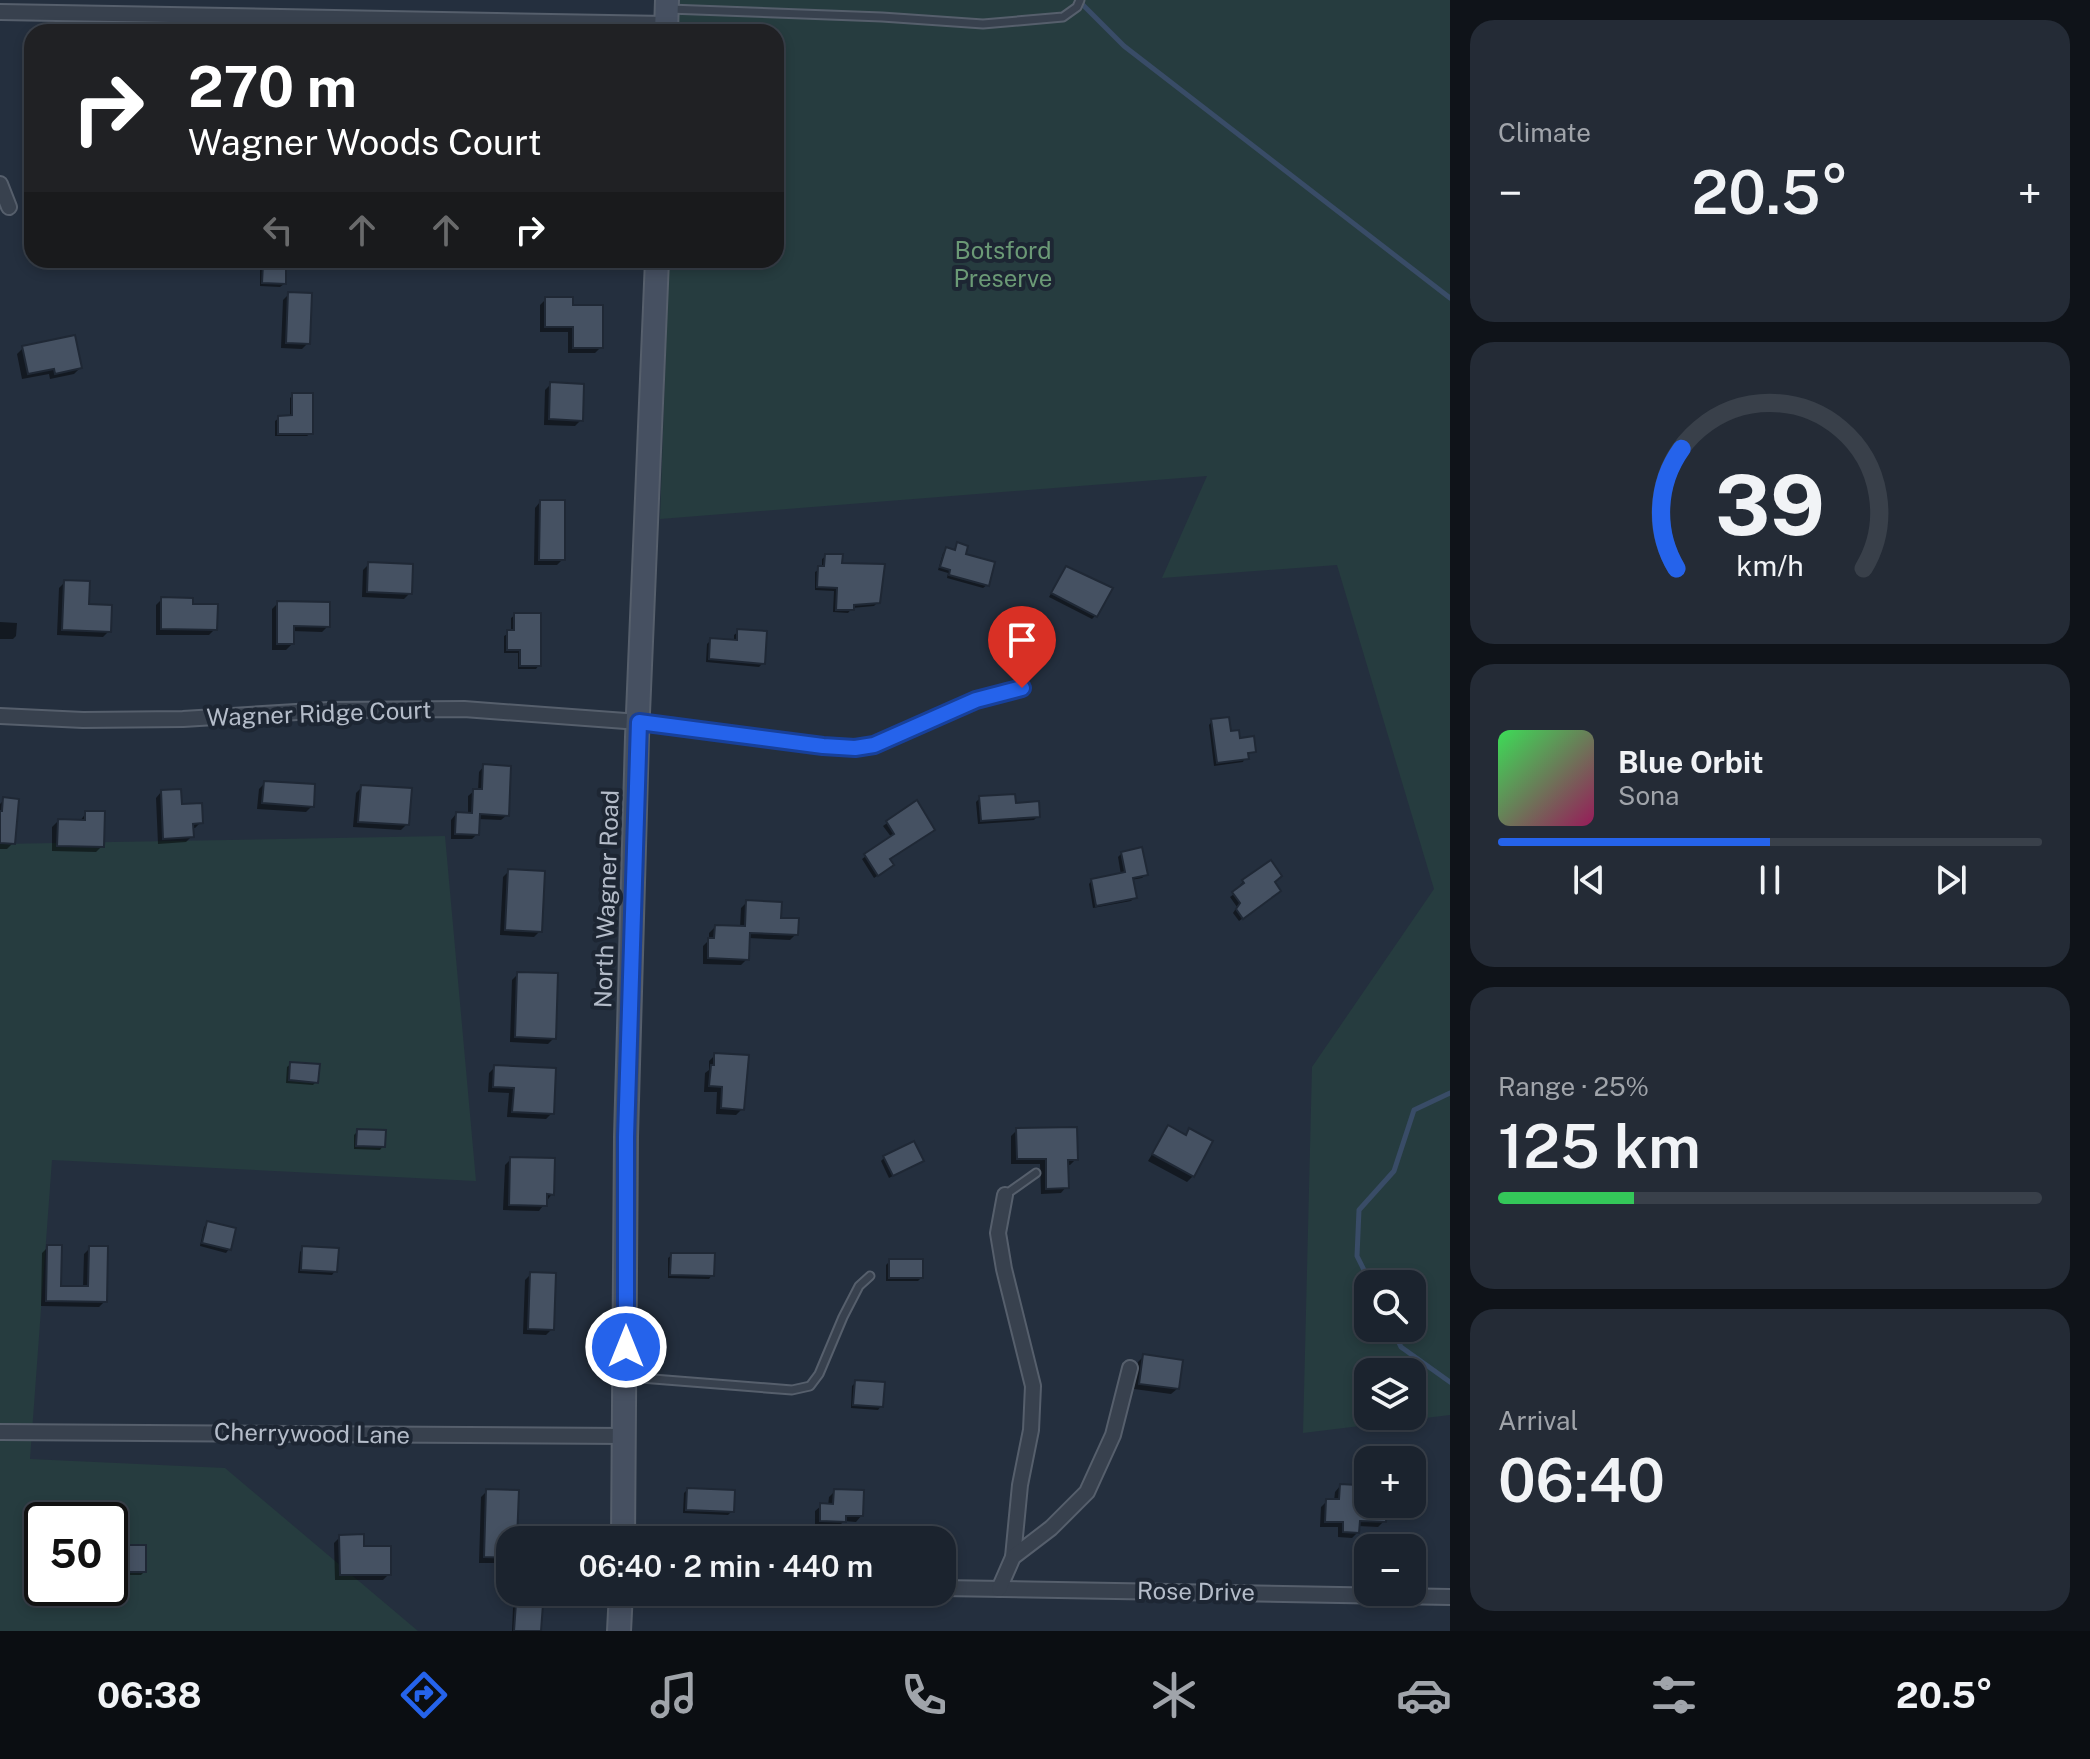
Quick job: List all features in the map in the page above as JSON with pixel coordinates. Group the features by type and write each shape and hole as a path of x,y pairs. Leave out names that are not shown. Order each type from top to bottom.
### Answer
{"main road":[{"name":"North Wagner Road","path":"623,1526 626,1137 657,268"},
{"path":"619,1631 620,1606"}],"street":[{"path":"0,12 596,24 667,16"},
{"path":"0,184 9,207"},
{"name":"Wagner Ridge Court","path":"0,716 83,720 183,719 329,710 464,709 639,722 855,748 874,745 976,700 1022,688"},
{"path":"999,1589 1013,1557 1020,1485 1031,1430 1033,1386 998,1233 1005,1195"},
{"path":"1013,1557 1051,1528 1087,1492 1113,1435 1130,1368"},
{"name":"Cherrywood Lane","path":"0,1432 625,1436"},
{"name":"Rose Drive","path":"956,1588 1450,1597"}],"lane":[{"path":"667,16 868,16 983,24 1063,17 1077,7 1080,0"},
{"path":"1005,1195 1036,1173"},
{"path":"626,1377 792,1390 810,1386 819,1374 859,1286 870,1276"}],"green space":[{"name":"Botsford Preserve","path":"679,0 1450,0 1450,1415 1426,1418 1426,1358 1354,1358 1354,1427 1303,1433 1312,1067 1434,889 1337,565 1162,578 1207,476 660,519 669,268 784,268 784,24 678,24"},
{"path":"445,836 476,1181 52,1160 30,1459 225,1468 418,1631 0,1631 0,844"}],"building":[{"path":"263,268 286,268 286,284 262,283"},
{"path":"288,292 312,293 310,344 286,343"},
{"path":"545,297 573,297 573,305 603,305 603,348 573,348 573,327 545,327"},
{"path":"75,335 82,368 55,374 54,369 28,374 22,346"},
{"path":"550,382 584,384 583,421 549,419"},
{"path":"292,393 313,393 313,434 278,434 278,416 292,415"},
{"path":"540,500 565,500 565,560 539,560"},
{"path":"957,542 968,546 966,554 995,562 989,586 949,575 950,570 940,567 946,547 955,550"},
{"path":"825,554 843,554 842,563 885,564 880,603 854,605 854,610 836,610 837,588 817,587 818,566 824,566"},
{"path":"368,562 413,564 412,594 367,592"},
{"path":"1066,566 1113,588 1097,617 1051,593"},
{"path":"64,580 90,581 89,604 112,605 111,632 62,630"},
{"path":"161,597 193,598 193,604 218,604 217,630 161,629"},
{"path":"277,601 330,602 330,627 294,626 294,644 277,644"},
{"path":"514,613 541,613 541,666 520,666 520,650 507,650 507,630 514,630"},
{"path":"737,629 767,631 765,664 709,659 710,638 737,640"},
{"path":"1229,717 1231,731 1239,730 1240,738 1254,736 1256,752 1248,753 1249,759 1217,763 1211,719"},
{"path":"483,764 511,766 509,816 480,814 479,835 455,834 456,812 472,813 473,789 482,789"},
{"path":"264,781 315,784 314,807 262,803"},
{"path":"361,785 412,788 409,825 358,822"},
{"path":"181,789 182,804 202,803 203,823 193,824 194,837 163,839 161,790"},
{"path":"1015,794 1016,803 1039,801 1040,817 981,821 979,796"},
{"path":"3,797 19,799 15,844 0,843"},
{"path":"917,800 935,830 890,859 894,865 878,876 864,854 894,834 886,821"},
{"path":"85,811 105,811 104,847 57,846 58,819 85,820"},
{"path":"1142,847 1148,875 1133,878 1137,898 1096,906 1091,879 1125,872 1121,852"},
{"path":"1271,860 1282,876 1275,882 1281,891 1243,919 1236,909 1240,903 1232,892 1244,883 1242,880"},
{"path":"508,869 545,871 542,932 505,930"},
{"path":"746,900 782,902 781,918 799,918 798,935 750,933 749,960 708,958 708,938 714,938 715,925 745,926"},
{"path":"517,972 558,973 556,1039 515,1037"},
{"path":"714,1053 749,1055 744,1110 721,1108 722,1087 709,1086"},
{"path":"290,1062 320,1064 318,1083 289,1080"},
{"path":"494,1065 556,1068 554,1114 512,1112 514,1088 493,1087"},
{"path":"1168,1125 1186,1135 1189,1128 1213,1141 1194,1177 1152,1154"},
{"path":"1077,1127 1078,1160 1068,1160 1069,1188 1046,1189 1046,1159 1017,1159 1016,1128"},
{"path":"357,1129 386,1130 385,1147 356,1146"},
{"path":"914,1141 924,1161 893,1176 883,1156"},
{"path":"510,1157 555,1158 554,1195 547,1194 547,1206 509,1205"},
{"path":"207,1221 236,1228 231,1250 202,1243"},
{"path":"47,1245 62,1245 61,1286 88,1286 89,1246 108,1246 107,1302 46,1301"},
{"path":"302,1246 339,1248 337,1272 301,1270"},
{"path":"671,1253 715,1253 714,1276 670,1275"},
{"path":"889,1259 923,1259 923,1278 889,1278"},
{"path":"530,1272 556,1273 554,1330 528,1329"},
{"path":"1143,1354 1183,1360 1179,1389 1139,1384"},
{"path":"855,1380 885,1382 883,1407 853,1405"},
{"path":"1340,1484 1354,1485 1354,1518 1386,1518 1386,1522 1360,1521 1359,1533 1343,1532 1343,1522 1325,1522 1326,1499 1339,1499"},
{"path":"687,1488 735,1490 734,1512 686,1510"},
{"path":"486,1489 519,1490 518,1526 496,1526 496,1557 484,1557"},
{"path":"834,1489 864,1490 863,1516 846,1516 846,1522 820,1521 820,1503 833,1504"},
{"path":"364,1534 364,1546 391,1546 391,1575 340,1575 339,1535"},
{"path":"128,1545 146,1545 146,1572 128,1572"},
{"path":"516,1606 543,1606 541,1631 514,1631"}],"waterway":[{"path":"1079,1 1124,46 1450,298"},
{"path":"1364,1270 1357,1256 1359,1210 1394,1171 1414,1110 1450,1093"},
{"path":"1399,1342 1401,1347 1450,1382"}],"route":[{"path":"626,1347 626,1137 639,722 855,748 874,745 976,700 1022,688"}]}
